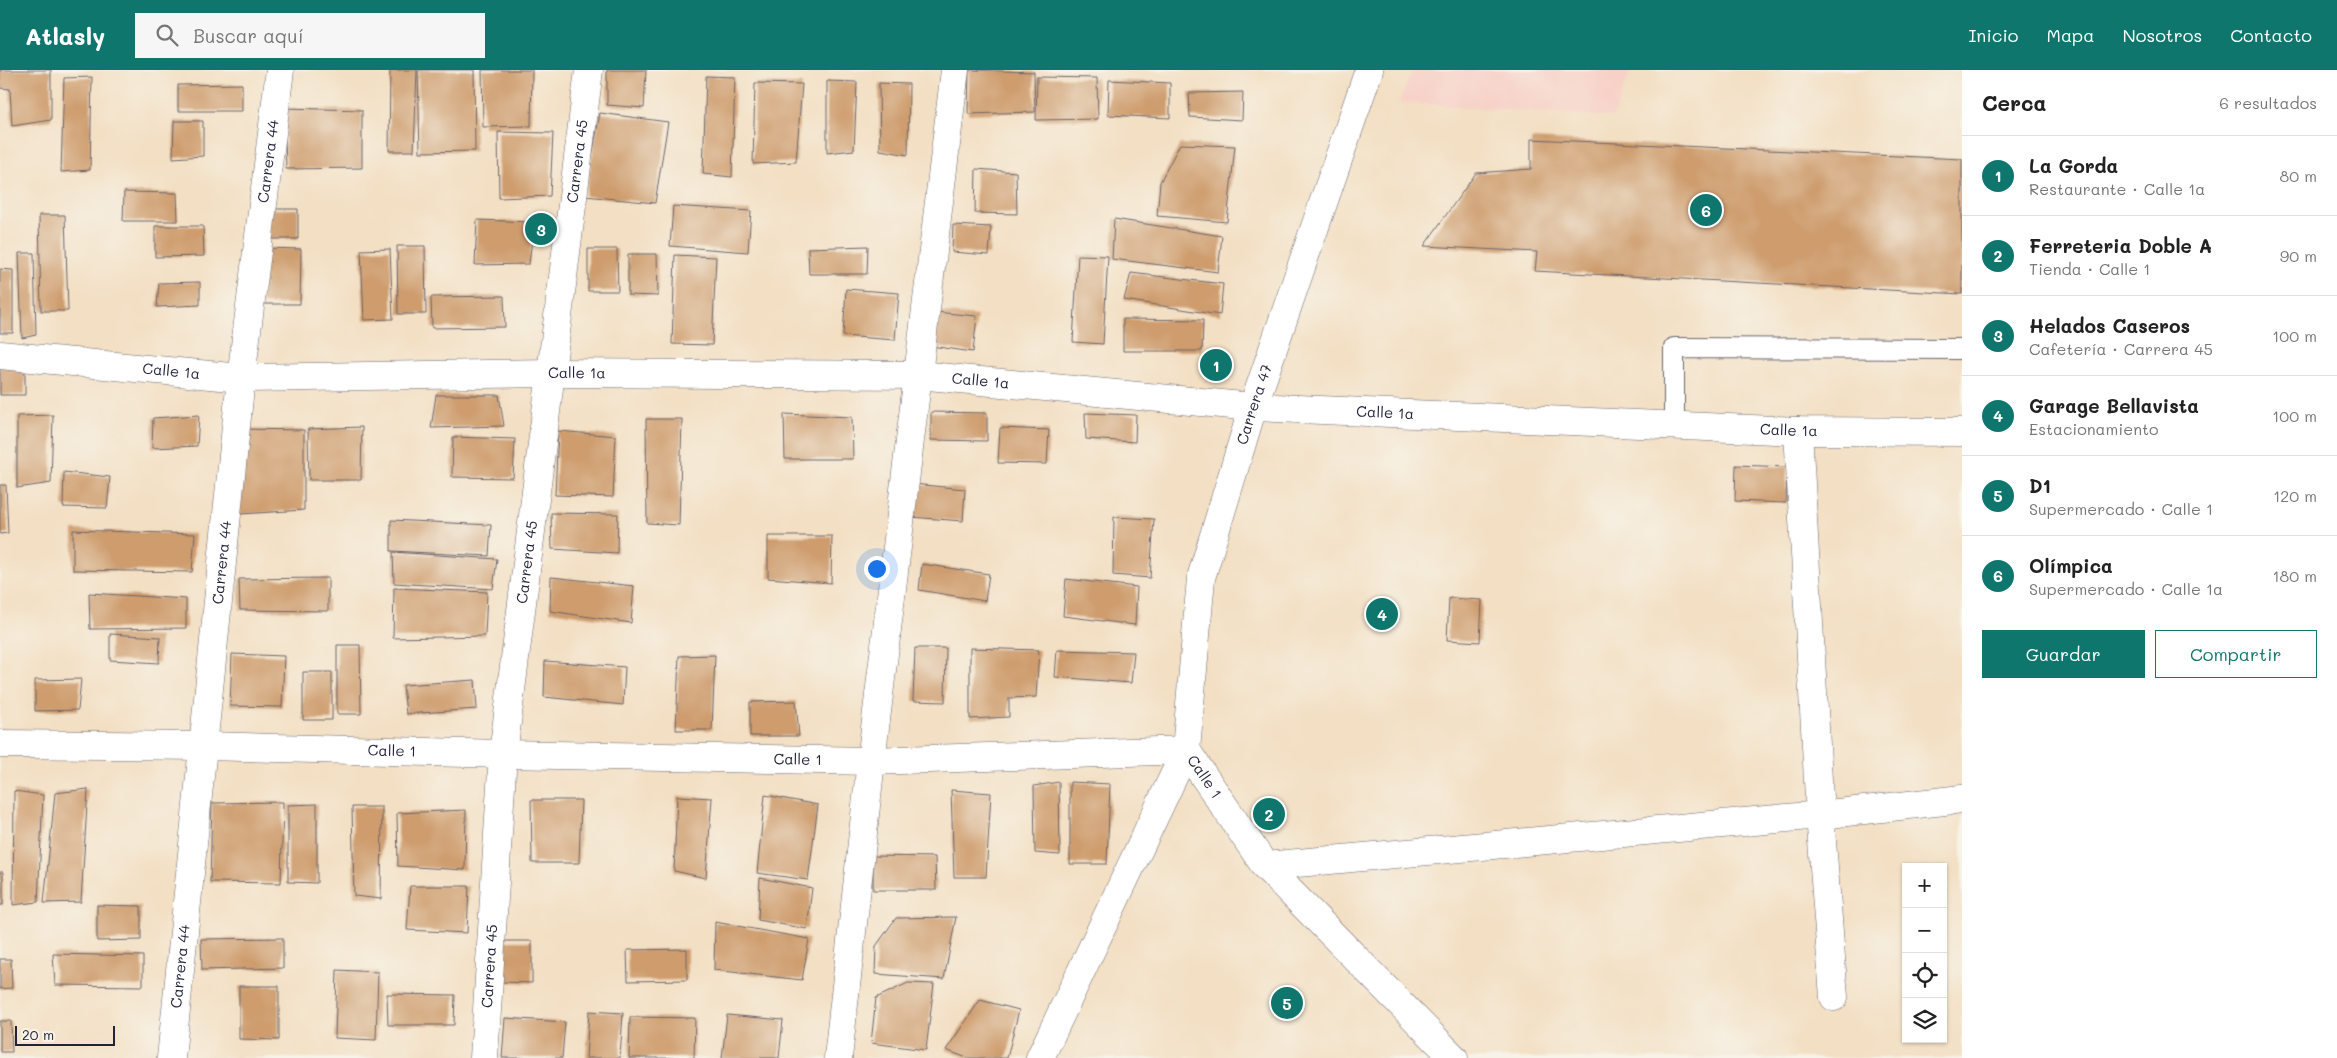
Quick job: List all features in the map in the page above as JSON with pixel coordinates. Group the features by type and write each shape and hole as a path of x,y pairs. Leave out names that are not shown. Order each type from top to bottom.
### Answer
{"street":[{"name":"Carrera 44","path":"171,1058 242,378 280,70"},
{"name":"Carrera 45","path":"484,1058 503,754 589,70"},
{"path":"838,1058 871,761 956,70"},
{"name":"Carrera 47","path":"1186,750 1201,578 1253,408 1369,70"},
{"name":"Calle 1a","path":"0,356 242,378 551,373 918,375 1253,408 1798,431 1962,432"},
{"path":"1798,431 1820,815 1834,997"},
{"name":"Calle 1","path":"0,744 204,746 871,761 1186,750 1265,866 1454,1058"},
{"path":"1040,1058 1186,750"},
{"path":"1265,866 1820,815 1962,798"}],"lane":[{"path":"1674,426 1674,348 1962,349"}],"shaded area":[{"path":"1412,70 1631,70 1613,117 1399,102"}],"building":[{"path":"0,70 51,70 51,120 12,126 10,89 0,88"},
{"path":"390,70 417,70 414,151 389,151"},
{"path":"418,70 474,70 475,151 420,152"},
{"path":"482,70 532,70 531,126 483,127"},
{"path":"607,70 646,70 644,108 607,105"},
{"path":"969,70 1034,72 1035,112 968,114"},
{"path":"706,76 735,77 732,177 703,174"},
{"path":"92,77 90,170 61,172 64,78"},
{"path":"1037,77 1097,78 1098,119 1036,120"},
{"path":"1109,80 1170,83 1170,118 1108,115"},
{"path":"827,81 857,82 854,150 827,153"},
{"path":"755,83 802,84 796,162 753,164"},
{"path":"879,83 909,84 908,155 880,150"},
{"path":"242,84 242,111 178,111 178,85"},
{"path":"1243,92 1242,120 1190,117 1189,93"},
{"path":"284,108 362,110 362,168 286,169"},
{"path":"600,113 668,122 655,203 585,196"},
{"path":"174,121 203,121 203,156 173,158"},
{"path":"498,132 553,133 550,196 499,198"},
{"path":"1531,139 1962,159 1962,294 1535,271 1537,252 1424,246 1476,173 1531,169"},
{"path":"1180,144 1235,146 1227,222 1157,216 1160,182"},
{"path":"976,169 1016,172 1017,214 975,213"},
{"path":"124,192 177,193 178,221 123,221"},
{"path":"673,206 751,211 748,252 670,246"},
{"path":"268,209 298,209 298,239 269,239"},
{"path":"39,215 65,215 68,311 41,311"},
{"path":"1114,219 1222,236 1218,272 1112,259"},
{"path":"477,220 534,222 529,264 475,265"},
{"path":"953,225 991,227 989,255 952,252"},
{"path":"155,226 203,226 204,256 155,257"},
{"path":"397,246 425,246 426,314 398,314"},
{"path":"868,246 867,274 809,274 808,248"},
{"path":"264,248 301,249 300,304 261,304"},
{"path":"390,249 393,319 364,320 361,250"},
{"path":"588,249 617,249 618,291 588,291"},
{"path":"19,253 34,253 36,335 22,338"},
{"path":"628,254 657,254 658,296 628,295"},
{"path":"675,255 716,257 712,345 672,344"},
{"path":"1078,255 1108,256 1103,344 1073,342"},
{"path":"0,269 13,270 13,333 0,333"},
{"path":"1131,273 1223,284 1220,315 1124,300"},
{"path":"200,282 200,305 157,307 159,283"},
{"path":"846,289 899,293 895,340 843,336"},
{"path":"504,296 505,327 432,328 431,297"},
{"path":"935,312 977,316 973,352 931,346"},
{"path":"1123,319 1203,320 1202,351 1123,351"},
{"path":"25,364 25,395 0,395 0,365"},
{"path":"436,395 499,395 504,426 431,428"},
{"path":"931,412 987,413 987,441 931,440"},
{"path":"1085,413 1136,415 1135,442 1086,439"},
{"path":"784,414 852,417 853,459 785,459"},
{"path":"53,415 51,483 17,488 17,416"},
{"path":"199,415 197,446 152,448 153,418"},
{"path":"646,419 682,419 679,525 647,523"},
{"path":"362,427 361,480 309,480 308,429"},
{"path":"1000,428 1049,430 1047,464 998,463"},
{"path":"239,429 304,430 304,510 240,514"},
{"path":"558,431 616,436 613,497 555,495"},
{"path":"453,437 515,439 513,478 452,477"},
{"path":"1736,465 1787,467 1786,503 1735,501"},
{"path":"64,472 110,477 107,508 63,507"},
{"path":"913,484 965,489 963,521 910,517"},
{"path":"0,485 6,485 8,533 0,534"},
{"path":"551,513 618,514 617,553 552,549"},
{"path":"1114,517 1154,519 1150,578 1113,575"},
{"path":"391,520 491,525 489,556 391,551"},
{"path":"73,530 195,534 192,572 73,570"},
{"path":"768,536 832,536 831,583 768,578"},
{"path":"393,552 497,559 493,589 394,583"},
{"path":"922,564 989,574 985,601 919,590"},
{"path":"551,577 634,586 631,623 550,611"},
{"path":"328,578 328,611 240,610 239,579"},
{"path":"1066,579 1137,587 1135,625 1063,616"},
{"path":"394,588 487,592 485,636 393,638"},
{"path":"89,593 186,599 186,628 90,629"},
{"path":"1449,598 1482,600 1480,642 1447,640"},
{"path":"110,634 160,637 159,663 110,660"},
{"path":"337,645 360,645 361,714 337,714"},
{"path":"915,648 946,648 945,702 913,701"},
{"path":"970,648 1039,650 1036,697 1009,698 1009,717 970,719"},
{"path":"1057,650 1134,652 1131,683 1055,677"},
{"path":"232,654 284,656 282,707 230,706"},
{"path":"715,655 712,730 676,730 679,656"},
{"path":"545,661 625,667 623,705 544,697"},
{"path":"303,672 332,672 332,720 303,720"},
{"path":"81,679 78,710 35,711 35,680"},
{"path":"475,680 477,709 406,714 403,685"},
{"path":"796,701 799,736 750,736 750,702"},
{"path":"1059,782 1060,855 1035,853 1034,786"},
{"path":"1070,782 1110,784 1107,864 1070,864"},
{"path":"88,789 81,902 44,903 55,793"},
{"path":"951,790 991,793 986,877 954,877"},
{"path":"14,791 43,795 38,902 13,905"},
{"path":"765,795 818,805 808,880 757,873"},
{"path":"677,796 712,798 706,878 674,871"},
{"path":"531,800 581,800 579,863 532,863"},
{"path":"283,802 281,883 210,882 212,803"},
{"path":"317,804 317,883 288,882 288,805"},
{"path":"352,807 382,807 381,899 354,896"},
{"path":"466,810 465,870 398,866 397,813"},
{"path":"873,856 935,857 936,890 873,890"},
{"path":"0,872 3,872 3,905 0,905"},
{"path":"760,878 812,888 807,929 758,920"},
{"path":"410,886 469,886 467,933 407,930"},
{"path":"97,905 141,906 141,940 97,941"},
{"path":"956,917 944,979 875,974 876,946 896,918"},
{"path":"715,922 809,939 802,980 714,970"},
{"path":"283,938 283,968 202,970 201,939"},
{"path":"502,941 532,941 532,983 502,982"},
{"path":"687,949 687,980 628,981 627,950"},
{"path":"53,954 143,956 143,986 55,985"},
{"path":"0,959 11,959 12,988 0,989"},
{"path":"337,970 378,972 376,1040 335,1038"},
{"path":"908,983 934,984 926,1050 871,1043 876,998"},
{"path":"239,986 279,986 279,1040 239,1039"},
{"path":"387,994 455,995 454,1025 388,1025"},
{"path":"980,1000 1019,1010 1007,1058 967,1058 946,1050"},
{"path":"589,1011 623,1013 620,1058 586,1058"},
{"path":"727,1015 783,1020 779,1058 722,1058"},
{"path":"630,1017 695,1018 694,1058 629,1058"},
{"path":"505,1018 565,1022 562,1058 502,1058"},
{"path":"0,1021 11,1021 12,1052 0,1052"}],"place":[{"name":"Olímpica","path":"1706,210"},
{"name":"Helados Caseros","path":"541,229"},
{"name":"La Gorda","path":"1216,365"},
{"name":"Garage Bellavista","path":"1382,614"},
{"name":"Ferreteria Doble A","path":"1269,814"},
{"name":"D1","path":"1287,1003"}]}
